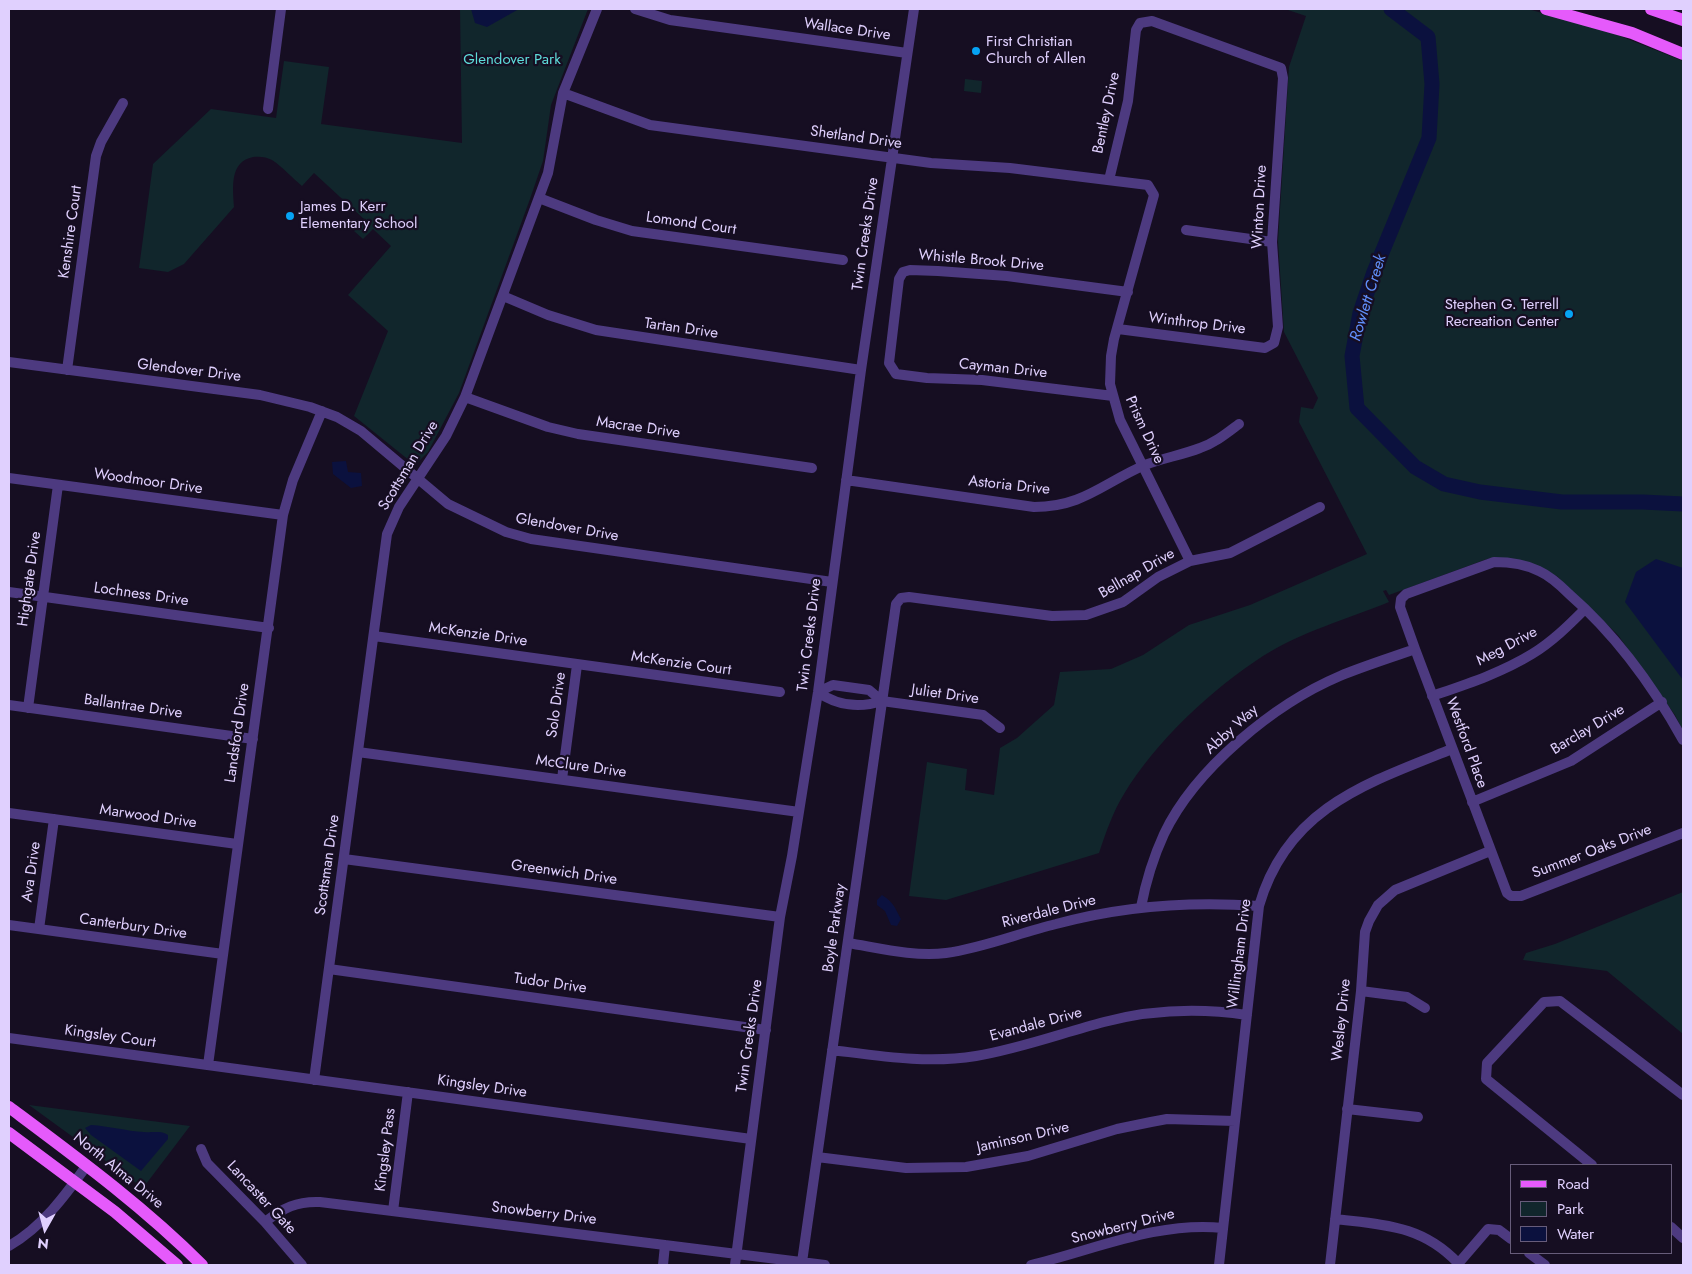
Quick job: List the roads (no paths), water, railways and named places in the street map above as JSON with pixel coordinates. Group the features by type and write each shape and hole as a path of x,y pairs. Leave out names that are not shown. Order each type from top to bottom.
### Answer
{"main road":[{"path":"1546,9 1632,33 1683,54"},
{"path":"1651,9 1683,20"},
{"name":"North Alma Drive","path":"9,1107 87,1165 147,1213 202,1265"},
{"path":"9,1133 136,1229 177,1265"}],"street":[{"path":"268,109 281,9"},
{"name":"Scottsman Drive","path":"314,1080 387,534 399,507 446,436 465,397 539,198 551,161 563,93 597,9"},
{"name":"Wallace Drive","path":"635,9 670,20 907,53"},
{"name":"Twin Creeks Drive","path":"735,1265 780,917 818,692 861,370 914,9"},
{"name":"Bentley Drive","path":"1109,180 1128,101 1136,30 1140,24 1152,21 1282,68"},
{"name":"Winton Drive","path":"1272,346 1276,340 1278,328 1272,242 1283,78 1282,68"},
{"name":"Shetland Drive","path":"563,93 650,125 931,163 1010,168 1144,184 1151,188"},
{"name":"Kenshire Court","path":"68,370 96,156 100,142 123,104"},
{"name":"Prism Drive","path":"1151,188 1154,195 1111,356 1110,384 1120,420 1190,561"},
{"name":"Lomond Court","path":"539,198 596,220 632,231 843,260"},
{"path":"1186,230 1272,242"},
{"name":"Whistle Brook Drive","path":"892,371 889,363 899,278 906,270 1007,276 1128,292"},
{"name":"Tartan Drive","path":"503,296 548,315 596,330 861,370"},
{"name":"Winthrop Drive","path":"1118,329 1265,348 1272,346"},
{"name":"Glendover Drive","path":"9,362 260,396 289,401 322,411 361,431 448,504 506,532 531,539 832,582"},
{"name":"Cayman Drive","path":"892,371 899,376 982,380 1113,396"},
{"name":"Macrae Drive","path":"465,397 548,427 578,434 812,468"},
{"name":"Landsford Drive","path":"208,1065 283,515 294,480 322,411"},
{"name":"Astoria Drive","path":"846,480 1045,507 1067,504 1086,497 1144,466 1201,448 1217,440 1240,424"},
{"name":"Woodmoor Drive","path":"9,478 283,515"},
{"name":"Highgate Drive","path":"28,708 58,485"},
{"name":"Bellnap Drive","path":"898,600 909,597 1052,616 1086,615 1123,602 1158,577 1190,561 1230,553 1320,507"},
{"name":"Westford Place","path":"1511,896 1504,888 1432,696 1400,606 1401,599 1406,594 1483,565 1501,562 1539,570 1551,578 1585,609"},
{"name":"Lochness Drive","path":"9,592 269,628"},
{"name":"Boyle Parkway","path":"802,1262 894,609 898,600"},
{"path":"1585,609 1626,653 1662,702 1683,740"},
{"name":"Meg Drive","path":"1432,696 1489,676 1533,654 1561,633 1585,609"},
{"name":"McKenzie Drive","path":"374,636 577,665"},
{"name":"Abby Way","path":"1141,907 1150,867 1164,833 1179,808 1198,784 1245,735 1295,699 1339,676 1415,649"},
{"name":"McKenzie Court","path":"577,665 780,692"},
{"name":"Solo Drive","path":"562,779 577,665"},
{"name":"Juliet Drive","path":"818,692 833,686 868,690 882,701"},
{"name":"Juliet Drive","path":"818,692 830,701 866,706 882,701 984,715 1000,728"},
{"name":"Barclay Drive","path":"1472,802 1571,761 1662,702"},
{"name":"Ballantrae Drive","path":"9,705 253,739"},
{"name":"Willingham Drive","path":"1219,1265 1259,906 1272,869 1283,851 1314,817 1333,803 1375,780 1452,749"},
{"name":"McClure Drive","path":"358,752 799,812"},
{"name":"Marwood Drive","path":"9,813 237,844"},
{"name":"Ava Drive","path":"39,929 54,819"},
{"name":"Summer Oaks Drive","path":"1511,896 1521,896 1683,832"},
{"name":"Wesley Drive","path":"1330,1265 1361,992 1365,932 1378,905 1395,890 1490,851"},
{"name":"Greenwich Drive","path":"344,859 780,917"},
{"name":"Riverdale Drive","path":"848,943 905,952 945,953 1088,916 1141,907 1224,903 1259,906"},
{"name":"Canterbury Drive","path":"9,925 223,954"},
{"name":"Tudor Drive","path":"329,969 766,1030"},
{"path":"1361,992 1407,997 1425,1008"},
{"path":"1591,1164 1490,1083 1485,1074 1487,1063 1539,1005 1554,999 1560,1001 1683,1095"},
{"name":"Evandale Drive","path":"832,1050 938,1061 978,1056 1139,1015 1206,1011 1247,1014"},
{"name":"Kingsley Court","path":"9,1038 208,1065"},
{"name":"Kingsley Drive","path":"208,1065 751,1139"},
{"name":"Kingsley Pass","path":"393,1211 408,1092"},
{"path":"1347,1109 1418,1117"},
{"name":"Jaminson Drive","path":"817,1157 906,1168 966,1167 1028,1156 1117,1129 1151,1122 1200,1119 1235,1121"},
{"name":"Lancaster Gate","path":"201,1149 207,1163 266,1222 302,1265"},
{"path":"9,1246 24,1237 44,1219 87,1165"},
{"name":"Snowberry Drive","path":"266,1222 292,1205 307,1201 825,1265"},
{"path":"1335,1219 1412,1230 1446,1250 1458,1264 1488,1229 1500,1230 1510,1238"},
{"name":"Snowberry Drive","path":"1031,1265 1153,1232 1186,1227 1223,1228"},
{"path":"1672,1228 1683,1238"},
{"path":"663,1265 665,1244"},
{"path":"1530,1254 1545,1265"}],"water":[{"path":"471,9 519,9 487,27 475,23"},
{"path":"346,461 348,472 361,473 362,486 351,488 333,474 332,462"},
{"path":"1656,559 1683,568 1683,680 1625,602 1636,572"},
{"path":"882,895 893,905 901,919 897,926 891,925 885,911 877,905 877,900"},
{"path":"91,1125 162,1133 168,1135 168,1139 141,1171 91,1135 85,1128"}],"waterway":[{"name":"Rowlett Creek","path":"1391,9 1428,37 1432,84 1429,138 1374,272 1360,313 1352,356 1357,408 1415,467 1444,484 1480,492 1562,502 1683,504"}],"place":[{"name":"First Christian Church of Allen","path":"976,51"},
{"name":"James D. Kerr Elementary School","path":"290,216"},
{"name":"Stephen G. Terrell Recreation Center","path":"1569,314"}],"park label":[{"name":"Glendover Park","path":"512,60"}]}
